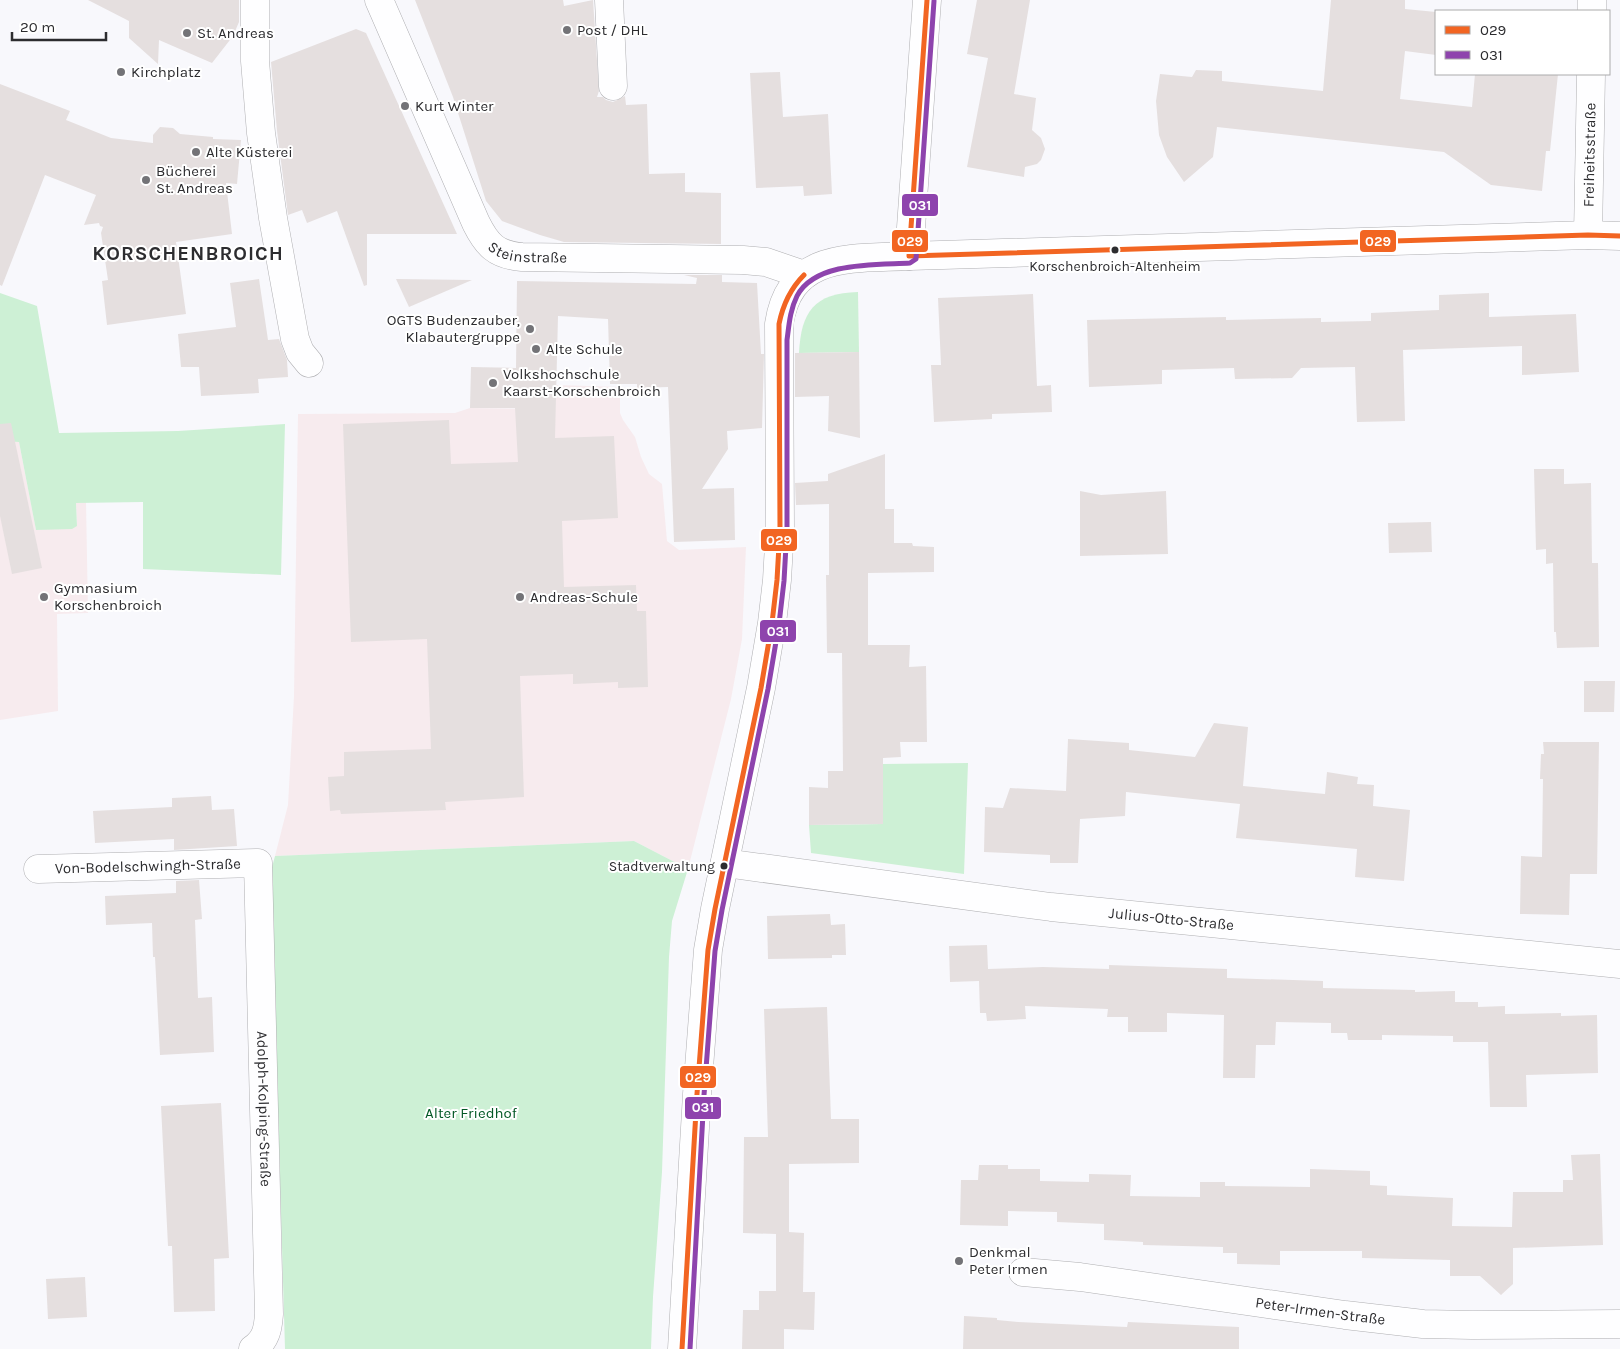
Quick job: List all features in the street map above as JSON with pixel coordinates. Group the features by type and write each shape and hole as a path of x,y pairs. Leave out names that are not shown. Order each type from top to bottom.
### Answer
{"street":[{"path":"255,0 255,61 261,133 273,218 295,339 300,352 309,363"},
{"name":"Steinstraße","path":"379,0 476,223 485,238 497,251 513,256 533,258 743,260 766,262 804,275"},
{"path":"609,0 613,86"},
{"path":"910,256 927,0"},
{"name":"Freiheitsstraße","path":"1588,235 1591,75"},
{"path":"682,1349 697,1094 709,942 761,688 776,590 780,528 779,324 781,313 791,289 804,275 824,264 838,261 910,256 1588,235 1620,236"},
{"name":"Von-Bodelschwingh-Straße","path":"38,869 258,863"},
{"name":"Adolph-Kolping-Straße","path":"253,1349 268,1330 269,1314 258,863"},
{"name":"Julius-Otto-Straße","path":"725,863 1051,907 1620,964"},
{"name":"Peter-Irmen-Straße","path":"1023,1272 1080,1277 1404,1322 1472,1325 1620,1324"}],"shaded area":[{"name":"Andreas-Schule","path":"556,385 620,387 620,413 623,420 635,437 649,474 662,484 667,541 679,550 746,547 742,639 731,699 688,869 634,841 275,856 288,805 294,696 298,414 455,413 470,408 555,409"},
{"name":"Gymnasium Korschenbroich","path":"0,441 19,442 36,530 77,526 76,503 86,502 88,613 57,614 58,711 0,720"}],"green space":[{"path":"858,292 859,352 799,353 803,326 813,307 831,296"},
{"path":"0,293 37,306 59,433 178,431 285,424 281,575 143,569 143,502 76,503 77,526 72,529 36,530 19,442 0,441"},
{"path":"968,763 964,874 811,853 809,825 883,824 882,764"},
{"name":"Alter Friedhof","path":"634,841 688,869 672,921 669,957 662,1172 651,1349 285,1349 271,871 275,856"}],"building":[{"name":"St. Andreas","path":"88,0 239,0 239,22 233,36 212,63 159,40 158,64 129,38 129,21"},
{"path":"415,0 563,0 564,6 593,0 599,91 597,97 603,97 613,102 625,96 626,105 647,104 649,174 685,173 685,192 721,193 721,244 564,242 502,221 486,201 453,97"},
{"path":"977,0 1030,0 1014,94 1036,98 1032,130 1041,138 1045,149 1041,160 1037,164 1025,167 1024,177 967,167 988,58 967,54"},
{"path":"1331,0 1405,0 1405,9 1435,12 1435,55 1405,51 1400,99 1472,107 1475,75 1558,75 1550,151 1546,151 1542,191 1491,185 1444,152 1217,127 1213,157 1184,182 1167,157 1159,135 1156,101 1160,74 1192,77 1196,70 1222,71 1222,81 1323,91"},
{"path":"356,29 366,33 457,234 367,234 367,285 364,286 337,211 307,223 302,210 288,215 277,131 271,62"},
{"path":"780,72 783,117 828,114 832,194 804,196 803,186 756,188 750,73"},
{"path":"0,84 70,111 66,120 111,138 153,143 153,135 160,127 173,128 180,134 213,137 213,139 241,140 237,184 226,183 232,234 176,242 186,314 107,325 102,281 108,280 101,233 103,227 99,223 84,225 96,195 45,175 2,286 0,285"},
{"path":"684,275 722,275 722,282 757,283 761,354 764,354 762,428 727,431 728,449 702,489 734,488 735,540 674,542 668,387 637,388 637,384 610,384 608,319 558,316 555,438 614,436 618,518 562,521 564,587 636,585 637,611 646,611 648,687 618,688 618,682 573,684 573,674 520,676 524,797 445,802 446,810 341,814 340,810 330,811 328,777 344,776 344,752 431,749 427,639 351,642 343,424 449,420 451,464 518,462 515,408 470,408 471,367 516,368 517,281 696,284 697,278"},
{"path":"259,279 268,340 279,339 287,360 288,377 258,379 259,393 201,396 199,367 181,367 178,334 236,327 230,283"},
{"path":"396,279 472,280 409,307"},
{"path":"1489,293 1489,317 1576,314 1579,372 1522,375 1522,346 1403,350 1405,421 1357,422 1355,367 1301,368 1292,378 1235,379 1234,368 1162,370 1162,384 1089,387 1087,320 1226,317 1226,320 1321,318 1321,322 1371,321 1371,313 1439,310 1439,295"},
{"path":"1033,294 1037,386 1051,385 1052,412 992,414 992,419 934,422 931,365 941,365 938,298"},
{"path":"859,352 860,438 828,431 829,396 795,397 795,353"},
{"path":"11,423 42,568 12,574 0,516 0,424"},
{"path":"885,454 885,509 894,509 894,543 912,543 913,546 934,547 934,572 868,573 868,645 910,645 909,667 926,666 927,742 900,742 901,757 883,758 883,824 809,825 809,787 828,788 828,771 843,771 842,653 827,653 826,575 829,575 829,504 796,505 795,483 828,481 828,474"},
{"path":"1534,469 1564,469 1564,484 1591,483 1592,563 1598,563 1599,647 1557,648 1556,632 1554,632 1553,563 1546,564 1546,549 1536,550"},
{"path":"1080,491 1101,495 1166,491 1168,554 1080,556"},
{"path":"1431,522 1432,552 1389,553 1388,523"},
{"path":"1584,681 1615,681 1614,712 1584,712"},
{"path":"1214,723 1248,727 1243,786 1325,794 1327,772 1358,777 1357,784 1374,785 1373,806 1410,810 1404,881 1355,877 1357,849 1236,838 1240,804 1126,792 1125,816 1080,819 1078,863 1050,863 1050,855 984,852 985,807 1003,808 1010,788 1066,791 1068,739 1129,743 1129,750 1195,757"},
{"path":"1543,742 1599,742 1597,874 1570,874 1569,915 1520,914 1521,856 1542,857 1543,779 1540,779 1541,754 1544,754"},
{"path":"211,796 212,810 234,809 237,846 174,850 174,839 95,843 93,811 172,807 172,798"},
{"path":"199,880 202,919 195,920 198,998 212,997 214,1052 160,1055 152,923 106,925 105,896 176,893 176,881"},
{"path":"830,914 831,925 845,924 846,955 832,955 832,958 768,959 767,916"},
{"path":"987,945 988,969 1043,967 1109,969 1109,965 1227,969 1227,978 1323,981 1323,988 1415,990 1415,992 1455,991 1455,1002 1478,1002 1478,1007 1505,1006 1505,1014 1561,1013 1561,1016 1597,1015 1598,1073 1526,1075 1527,1107 1490,1107 1488,1042 1453,1042 1453,1036 1382,1035 1382,1040 1348,1040 1347,1033 1331,1033 1331,1023 1276,1022 1275,1045 1256,1045 1255,1078 1223,1078 1224,1015 1167,1013 1167,1032 1128,1032 1128,1017 1107,1017 1108,1009 1025,1006 1026,1019 987,1021 986,1013 980,1013 979,981 950,982 949,946"},
{"path":"827,1007 831,1119 859,1119 859,1163 789,1164 789,1232 804,1233 803,1292 815,1292 814,1330 784,1329 784,1349 742,1349 743,1310 759,1310 759,1291 776,1291 776,1234 743,1233 744,1137 768,1137 764,1009"},
{"path":"221,1103 229,1258 214,1259 215,1311 174,1312 172,1246 168,1246 161,1106"},
{"path":"1600,1154 1603,1245 1513,1248 1513,1284 1501,1295 1480,1276 1450,1276 1450,1260 1362,1258 1362,1251 1280,1251 1280,1265 1237,1264 1237,1253 1223,1253 1223,1247 1143,1245 1143,1242 1104,1240 1104,1224 1057,1222 1057,1212 1008,1211 1008,1226 960,1225 961,1180 978,1180 979,1165 1008,1165 1008,1169 1040,1169 1040,1181 1089,1182 1089,1174 1131,1175 1130,1196 1200,1197 1200,1182 1225,1182 1225,1186 1310,1187 1310,1169 1370,1171 1370,1185 1387,1186 1387,1195 1453,1198 1452,1226 1512,1227 1513,1192 1563,1192 1563,1180 1573,1180 1571,1155"},
{"path":"85,1277 87,1317 48,1319 46,1279"},
{"path":"964,1316 997,1318 997,1320 1018,1322 1127,1327 1128,1322 1239,1327 1239,1349 963,1349"}],"transit line":[{"name":"029","path":"927,0 909,256 1588,235 1620,236"},
{"name":"031","path":"690,1349 704,1095 715,951 768,689 784,581 787,528 787,340 790,318 797,296 806,285 818,276 848,267 910,263 916,259 934,1"},
{"name":"029","path":"682,1349 697,1094 708,950 761,688 777,580 780,528 779,324 788,297 804,275"}],"place":[{"name":"Post / DHL","path":"567,30"},
{"name":"St. Andreas","path":"187,33"},
{"name":"Kirchplatz","path":"121,72"},
{"name":"Kurt Winter","path":"405,106"},
{"name":"Alte Küsterei","path":"196,152"},
{"name":"Bücherei St. Andreas","path":"146,180"},
{"name":"Korschenbroich-Altenheim","path":"1115,250"},
{"name":"OGTS Budenzauber, Klabautergruppe","path":"530,329"},
{"name":"Alte Schule","path":"536,349"},
{"name":"Volkshochschule Kaarst-Korschenbroich","path":"493,383"},
{"name":"Gymnasium Korschenbroich","path":"44,597"},
{"name":"Andreas-Schule","path":"520,597"},
{"name":"Stadtverwaltung","path":"724,866"},
{"name":"Denkmal Peter Irmen","path":"959,1261"}],"district":[{"name":"KORSCHENBROICH","path":"188,253"}]}
